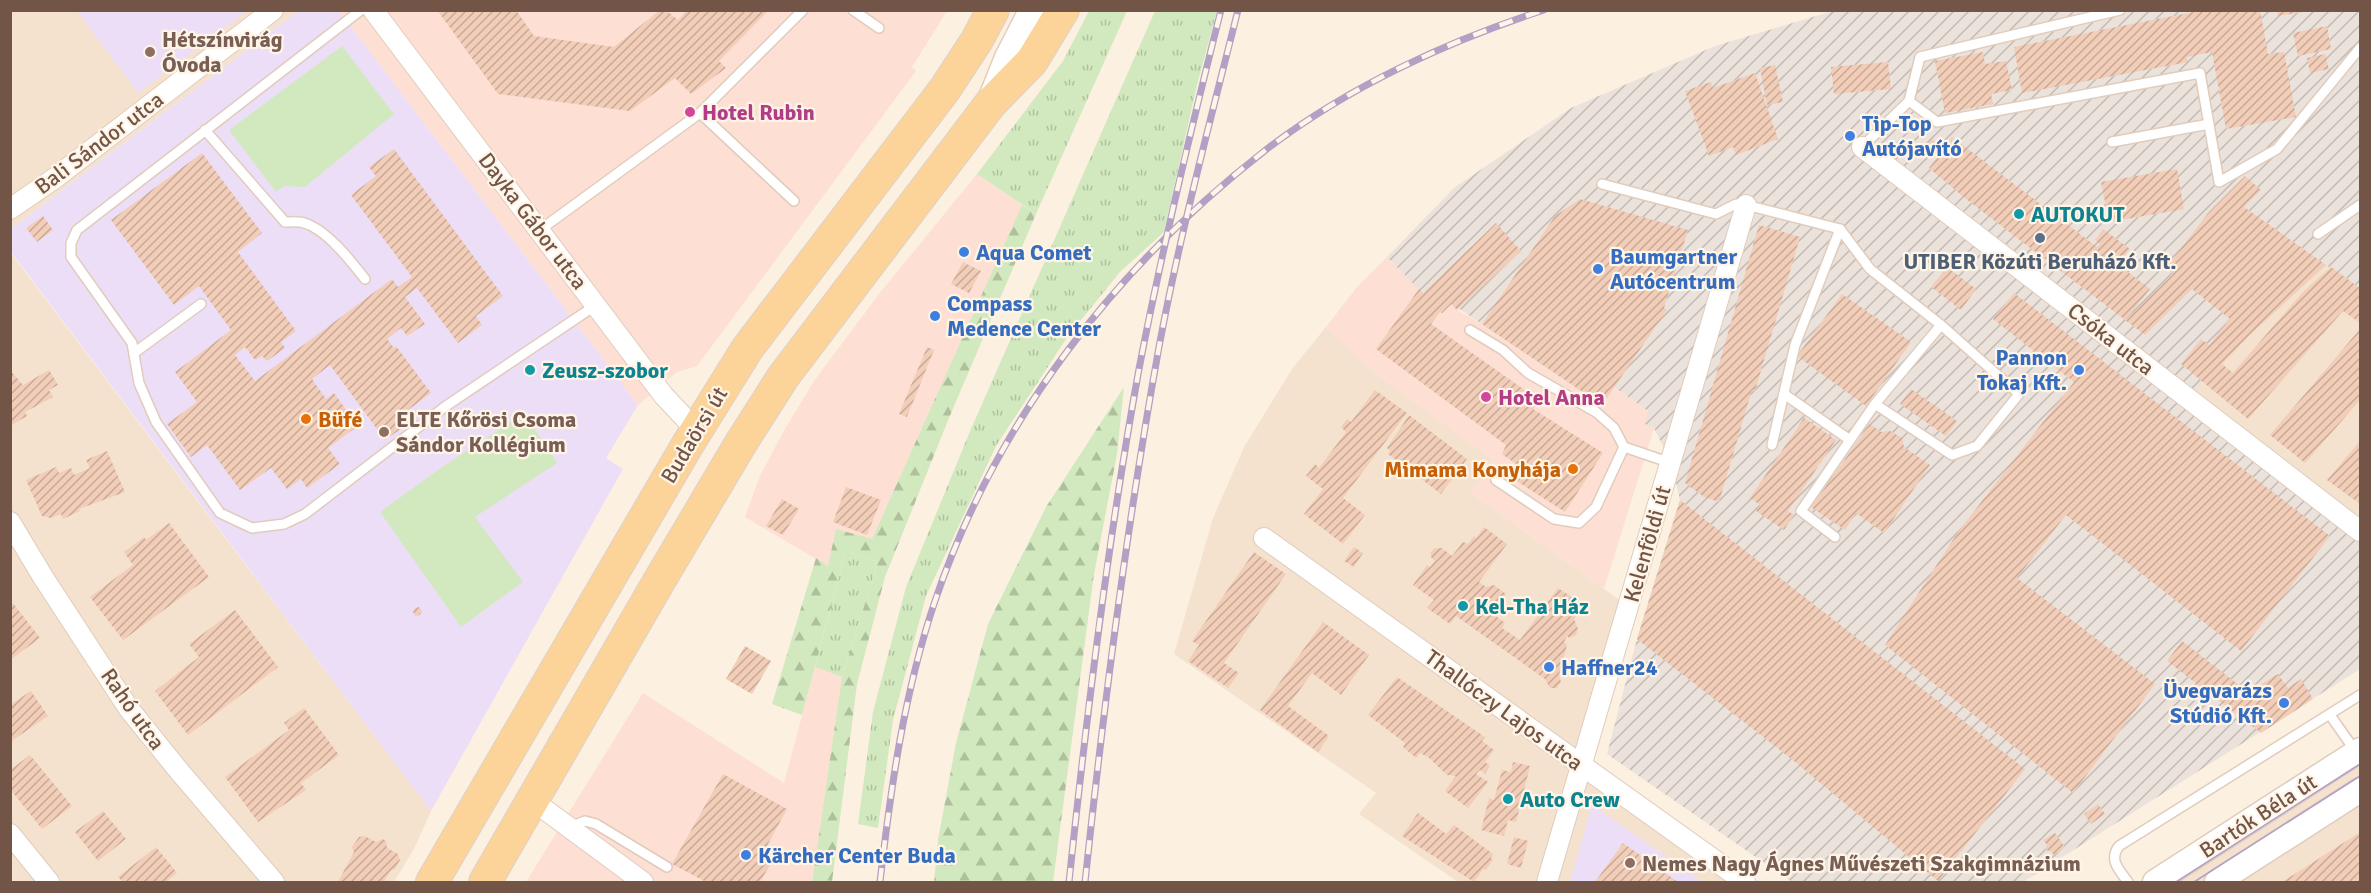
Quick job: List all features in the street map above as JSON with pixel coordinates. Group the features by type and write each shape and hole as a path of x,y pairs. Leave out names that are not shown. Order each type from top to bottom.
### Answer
{"main road":[{"name":"Budaörsi út","path":"432,882 696,430 747,349 945,89 977,40 993,10"},
{"name":"Budaörsi út","path":"991,103 1008,59 1033,10"},
{"name":"Budaörsi út","path":"485,882 741,442 783,377 991,103 1032,61 1063,10"}],"street":[{"name":"Bali Sándor utca","path":"10,209 55,178 273,10"},
{"name":"Dayka Gábor utca","path":"373,10 664,396 696,430"},
{"name":"Csóka utca","path":"1862,147 2361,531"},
{"name":"Kelenföldi út","path":"1547,882 1583,766 1746,205"},
{"name":"Rahó utca","path":"10,522 129,709 274,882"},
{"name":"Thallóczy Lajos utca","path":"1264,538 1745,882"},
{"name":"Bartók Béla út","path":"2155,882 2359,751"},
{"name":"Bartók Béla út","path":"2217,882 2361,790"},
{"path":"532,800 643,882"},
{"path":"10,834 49,882"}],"lane":[{"path":"361,10 77,230 71,243 71,257 132,343 139,383 156,422 220,513 252,528 284,524 305,514 446,406 596,305"},
{"path":"540,230 700,113 803,10"},
{"path":"853,10 879,28"},
{"path":"1862,147 1909,101 1920,57 2120,10"},
{"path":"1909,101 1937,122 2200,73 2219,182 2277,149 2361,48"},
{"path":"700,113 794,201"},
{"path":"2112,142 2209,124"},
{"path":"206,130 285,222 304,222 321,232 365,279"},
{"path":"1602,184 1716,214 1736,204 1746,205 1840,229 1870,269 1941,325 2019,394 1977,446 1952,455 1875,404"},
{"path":"2318,234 2361,205"},
{"path":"1772,445 1795,345 1840,229"},
{"path":"134,353 201,304"},
{"path":"1835,537 1802,511 1875,404 1941,325"},
{"path":"1470,330 1503,350 1528,373 1596,412 1614,428 1624,447 1671,463"},
{"path":"1784,394 1851,440"},
{"path":"1497,480 1554,519 1579,522 1596,507 1624,447"},
{"path":"2128,882 2114,862 2119,846 2361,695"},
{"path":"2330,715 2359,751"},
{"path":"567,828 585,821 596,824 667,867"}],"shaded area":[{"path":"11,11 298,11 11,229"},
{"name":"Hétszínvirág Óvoda","path":"77,11 247,11 138,93"},
{"name":"ELTE Kőrösi Csoma Sándor Kollégium","path":"298,11 339,11 638,405 606,458 623,469 431,811 11,252 11,229"},
{"path":"339,11 947,11 912,67 916,71 697,366 677,372 638,405"},
{"path":"1833,11 2360,11 2360,288 2326,265 2251,334 2188,398 2360,531 2360,669 2023,882 1792,882 1607,754 1637,639 1680,500 1671,463 1654,428 1645,424 1648,411 1614,387 1602,405 1452,304 1442,313 1387,257 1454,188 1571,108 1715,46"},
{"path":"977,174 1022,205 872,539 828,566 745,517 759,478 814,381 879,294"},
{"path":"10,252 431,811 414,849 394,882 11,882"},
{"path":"1387,257 1423,293 1451,304 1602,404 1614,387 1648,411 1654,428 1604,589 1471,493 1493,460 1366,366 1326,327 1357,287"},
{"path":"2326,265 2360,288 2360,531 2188,398 2251,334"},
{"path":"1326,327 1366,366 1493,460 1471,493 1629,607 1583,766 1745,882 1458,882 1359,814 1376,793 1174,654 1213,518 1244,447 1292,369"},
{"path":"815,667 842,677 812,882 526,882 643,693 784,783"},
{"path":"2360,750 2360,882 2155,882"},
{"path":"1592,805 1703,882 1570,882"}],"green space":[{"path":"1089,11 1127,11 1036,214 977,174 1063,61"},
{"path":"1155,11 1217,11 1197,85 1164,232 1120,272 1068,336 996,446 926,596 893,720 878,828 858,824 873,712 906,587 971,429"},
{"path":"342,46 394,114 305,187 284,186 276,192 229,130"},
{"path":"1022,205 1036,214 949,418 885,577 857,684 832,882 812,882 842,677 878,562 846,551 802,715 772,704 816,558 828,566 836,529 872,539"},
{"path":"1124,387 1117,454 1094,574 1053,882 934,882 938,840 956,743 988,624 1046,507"},
{"path":"524,413 557,463 475,517 523,582 461,627 380,512 442,467"},
{"path":"846,551 878,562 842,677 815,667"}],"building":[{"path":"437,10 516,10 534,36 614,47 660,10 666,10 678,20 687,10 769,10 719,61 726,68 691,94 675,78 630,111 498,94"},
{"path":"2204,10 2260,10 2268,54 2284,52 2296,117 2226,129 2212,52 2187,57 2188,62 2022,93 2014,47"},
{"path":"2277,10 2302,10 2302,12 2278,16"},
{"path":"2327,26 2331,49 2298,56 2293,33"},
{"path":"1983,52 1985,64 2006,61 2012,90 1991,94 1993,104 1945,113 1935,61"},
{"path":"2325,54 2329,69 2310,73 2307,58"},
{"path":"1888,62 1891,89 1834,94 1831,67"},
{"path":"1775,65 1783,102 1767,105 1760,68"},
{"path":"1755,73 1778,139 1736,155 1733,147 1709,156 1685,91 1711,82 1713,88"},
{"name":"AUTOKUT","path":"1952,137 2097,247 2100,244 2095,240 2103,229 2130,249 2120,261 2108,252 2106,255 2150,289 2126,320 1966,199 1929,168 1939,155 1926,146 1932,139 1944,148"},
{"name":"ELTE Kőrösi Csoma Sándor Kollégium","path":"394,149 503,296 476,316 482,325 458,343 417,288 405,297 425,324 407,336 401,328 387,339 394,348 396,346 431,393 404,413 411,422 385,440 330,365 312,379 326,399 334,393 358,426 328,448 340,464 307,488 301,479 287,489 271,468 240,490 207,445 191,457 167,424 197,402 175,372 231,330 199,286 174,305 111,220 202,153 262,233 238,252 296,331 281,342 285,348 267,361 262,356 255,360 245,347 235,355 255,381 392,279 398,287 412,277 351,195 376,176 369,167"},
{"path":"2177,169 2184,209 2109,222 2101,182"},
{"path":"2245,176 2261,190 2244,207 2326,265 2222,364 2233,373 2303,292 2331,267 2360,288 2360,323 2343,311 2248,419 2181,364 2201,339 2209,345 2230,319 2192,289 2145,335 2126,320 2173,274 2166,268 2208,213"},
{"name":"Baumgartner Autócentrum","path":"1580,199 1688,230 1664,308 1667,310 1602,405 1482,324 1555,216"},
{"path":"43,216 53,230 37,242 26,228"},
{"name":"Hotel Anna","path":"1496,223 1521,251 1457,310 1451,304 1442,313 1440,312 1431,324 1526,391 1538,402 1533,409 1603,453 1565,512 1509,476 1516,464 1502,454 1506,445 1376,349 1419,289 1423,293"},
{"path":"1759,225 1800,237 1755,391 1752,390 1719,502 1704,497 1685,483"},
{"path":"963,262 981,271 969,293 951,284"},
{"path":"1947,267 1976,289 1961,310 1931,287"},
{"path":"2014,293 2330,536 2241,651 2066,515 2017,578 2155,684 2073,793 1885,645 1958,532 2074,382 1993,319"},
{"path":"1842,294 1911,342 1866,406 1797,356"},
{"path":"2360,329 2360,400 2305,463 2270,435"},
{"path":"927,347 934,350 907,417 899,414"},
{"path":"10,370 23,385 49,370 58,385 49,390 53,397 25,412 27,416 10,426"},
{"path":"1911,389 1957,421 1946,436 1900,404"},
{"path":"1375,390 1407,413 1343,498 1365,515 1343,544 1304,514 1323,489 1306,476 1315,464 1319,468 1346,432 1341,427 1347,419 1351,422"},
{"path":"1409,415 1467,459 1441,494 1388,454 1390,451 1387,448"},
{"path":"1804,418 1836,440 1788,511 1794,515 1784,530 1756,511 1760,505 1750,498"},
{"path":"1870,424 1881,432 1890,431 1902,438 1904,447 1930,465 1884,533 1856,513 1845,530 1811,507"},
{"path":"2360,441 2360,504 2327,480"},
{"path":"107,451 125,492 79,509 80,511 63,519 61,514 51,518 42,516 26,480 56,467 59,473 71,468 74,475 90,468 86,460"},
{"path":"846,487 881,500 867,535 833,522"},
{"path":"782,499 799,509 783,535 766,526"},
{"path":"1680,500 2025,769 1938,881 1794,761 1637,639"},
{"path":"169,523 209,577 123,640 90,597 133,565 124,552 144,537 146,540"},
{"name":"Kel-Tha Ház","path":"1484,527 1507,544 1479,582 1486,587 1494,585 1506,594 1492,613 1505,623 1502,628 1520,640 1558,588 1582,604 1574,619 1578,629 1576,635 1569,638 1567,636 1564,642 1567,645 1559,675 1561,682 1557,688 1550,688 1545,679 1456,616 1450,624 1427,608 1434,600 1413,585 1427,565 1430,567 1435,561 1431,557 1431,552 1435,548 1442,548 1452,556 1463,542 1468,544"},
{"path":"1354,547 1363,553 1354,567 1344,561"},
{"path":"1254,552 1286,574 1224,663 1239,673 1228,688 1188,661 1199,645 1192,641"},
{"path":"13,603 40,638 10,660 10,605"},
{"path":"419,607 422,611 420,615 415,616 413,612"},
{"path":"235,610 278,667 188,735 155,691 199,657 189,644"},
{"path":"1323,622 1369,655 1341,695 1312,673 1288,706 1329,736 1318,752 1260,710"},
{"path":"2182,641 2248,692 2278,674 2288,688 2301,679 2313,699 2261,733 2167,661"},
{"path":"745,646 771,661 752,694 726,679"},
{"path":"1397,677 1485,737 1482,741 1494,750 1485,762 1490,766 1485,774 1480,770 1476,774 1488,782 1468,808 1445,791 1456,776 1447,775 1428,757 1420,753 1416,758 1403,747 1405,743 1368,715"},
{"path":"31,691 48,716 10,742 10,705"},
{"path":"304,708 339,755 301,783 306,790 258,822 225,777 289,730 284,723"},
{"path":"30,755 72,806 42,829 10,789 10,770"},
{"name":"Auto Crew","path":"1513,762 1530,766 1516,822 1508,820 1504,836 1481,830 1489,798 1494,800 1502,770 1511,772"},
{"path":"723,774 787,809 768,844 773,860 760,882 706,882 672,864"},
{"path":"2098,804 2105,814 2091,824 2084,814"},
{"path":"103,811 126,839 98,861 75,832"},
{"path":"1418,813 1446,834 1454,825 1493,854 1491,858 1493,860 1474,882 1402,836"},
{"path":"2360,832 2360,882 2282,882 2351,838"},
{"path":"2055,833 2065,847 2054,855 2045,850 2047,845 2043,840"},
{"path":"365,836 376,842 383,839 386,841 387,848 398,854 400,860 395,869 391,870 384,882 338,882 354,852 352,847 359,837"},
{"path":"1514,837 1528,841 1521,868 1507,864"},
{"name":"Nemes Nagy Ágnes Művészeti Szakgimnázium","path":"1623,843 1678,882 1595,882"},
{"path":"156,847 177,873 166,882 123,882 118,877"}],"tram line":[{"path":"2176,882 2360,764"},
{"path":"2194,882 2360,776"}],"railway":[{"path":"1069,882 1099,625 1139,369 1167,234 1221,10"},
{"path":"1085,882 1117,614 1159,347 1186,220 1238,10"},
{"path":"880,882 900,740 915,670 935,601 961,534 992,470 1027,409 1068,351 1112,295 1160,243 1212,194 1298,126 1365,86 1436,51 1544,10"}],"place":[{"name":"Hétszínvirág Óvoda","path":"150,52"},
{"name":"Hotel Rubin","path":"690,112"},
{"name":"Tip-Top Autójavító","path":"1850,136"},
{"name":"AUTOKUT","path":"2019,214"},
{"name":"UTIBER Közúti Beruházó Kft.","path":"2040,238"},
{"name":"Aqua Comet","path":"964,252"},
{"name":"Baumgartner Autócentrum","path":"1598,269"},
{"name":"Compass Medence Center","path":"935,316"},
{"name":"Zeusz-szobor","path":"530,370"},
{"name":"Pannon Tokaj Kft.","path":"2079,370"},
{"name":"Hotel Anna","path":"1486,397"},
{"name":"Büfé","path":"306,419"},
{"name":"ELTE Kőrösi Csoma Sándor Kollégium","path":"384,432"},
{"name":"Mimama Konyhája","path":"1573,469"},
{"name":"Kel-Tha Ház","path":"1463,606"},
{"name":"Haffner24","path":"1549,667"},
{"name":"Üvegvarázs Stúdió Kft.","path":"2284,703"},
{"name":"Auto Crew","path":"1508,799"},
{"name":"Kärcher Center Buda","path":"746,855"},
{"name":"Nemes Nagy Ágnes Művészeti Szakgimnázium","path":"1630,863"}]}
